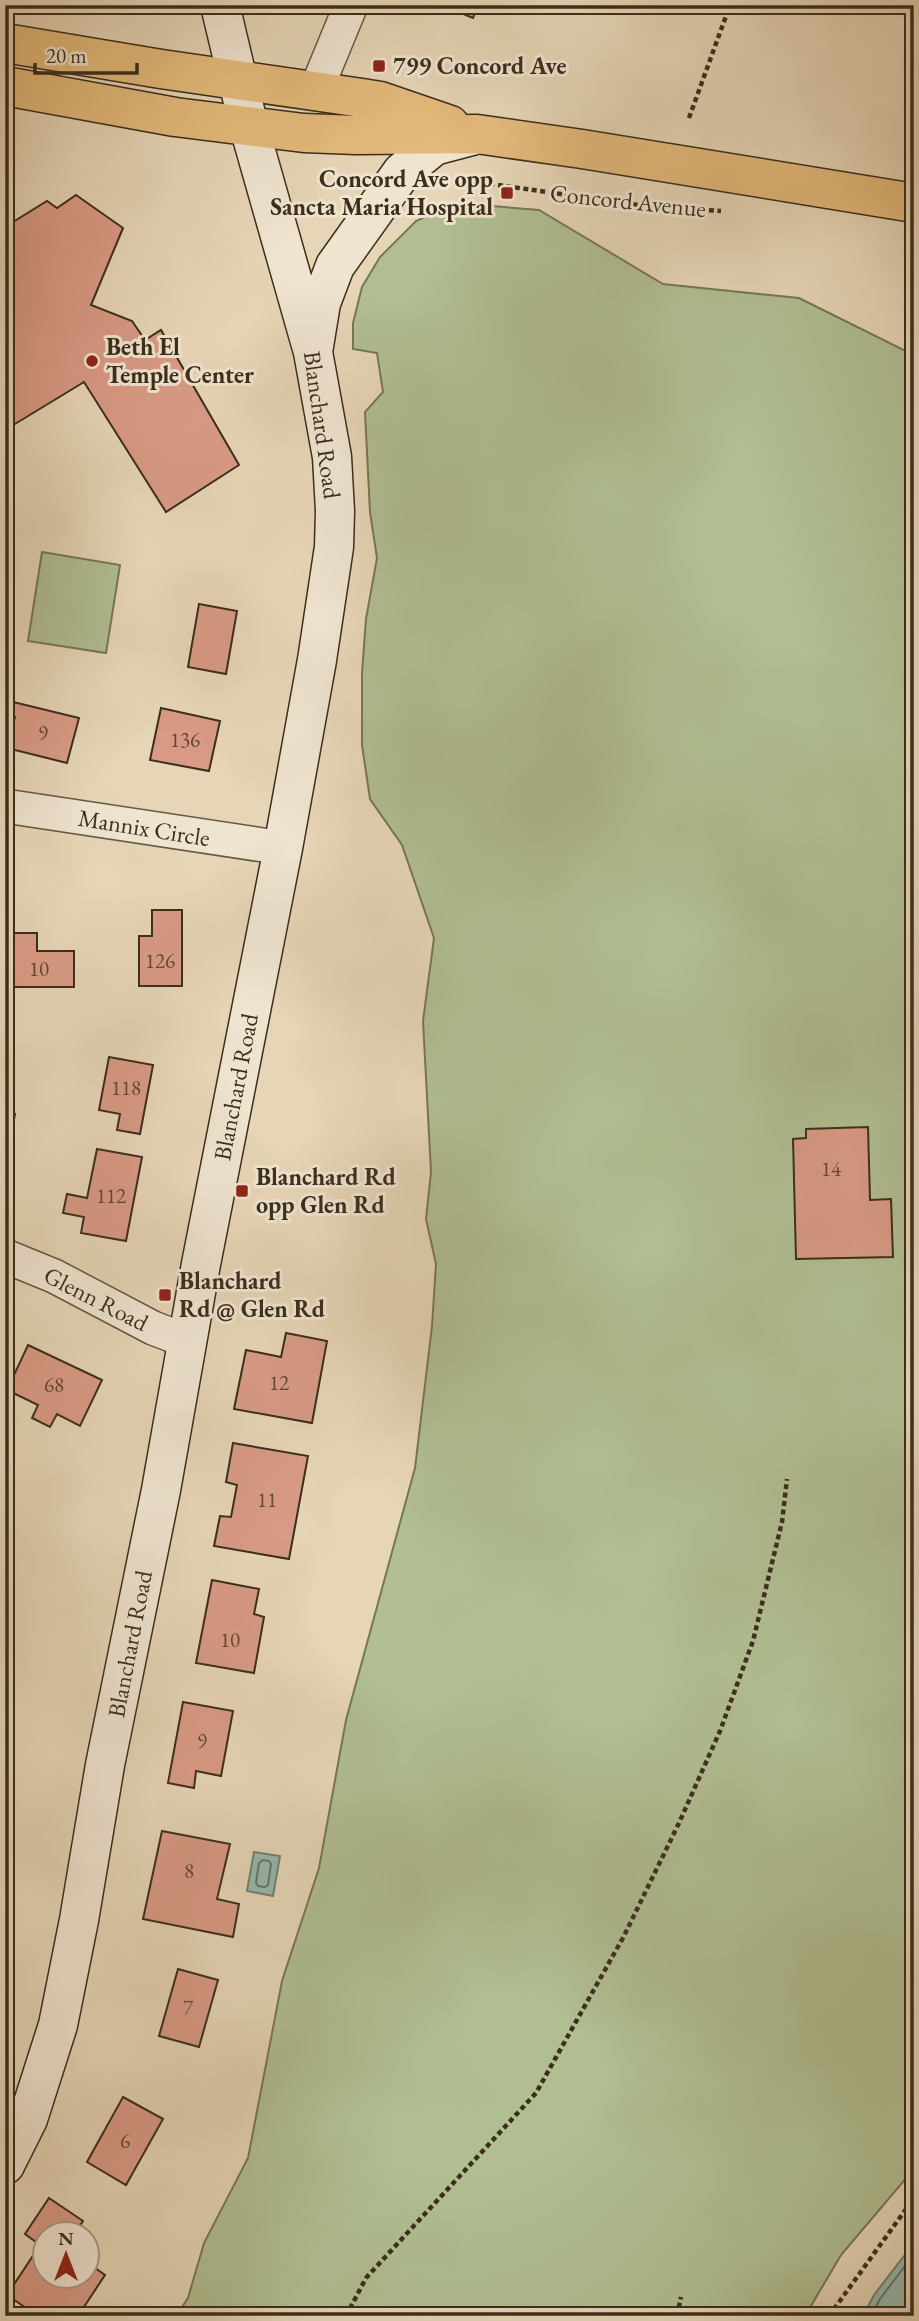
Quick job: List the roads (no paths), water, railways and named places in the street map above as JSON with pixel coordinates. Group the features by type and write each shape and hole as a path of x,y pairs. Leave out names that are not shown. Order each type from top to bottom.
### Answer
{"main road":[{"name":"Concord Avenue","path":"5,43 380,102 477,134"},
{"name":"Concord Avenue","path":"5,86 175,117 304,133 477,134 914,203"}],"street":[{"name":"Blanchard Road","path":"5,2165 28,2119 58,2025 108,1751 161,1490 187,1341 283,848 317,660 334,547 332,457 313,352 249,127 220,5"},
{"path":"316,90 351,5"},
{"path":"313,352 321,303 335,266 402,172 434,146 477,134"},
{"name":"Mannix Circle","path":"5,806 283,848"},
{"name":"Glenn Road","path":"5,1256 54,1276 153,1328 187,1341"}],"water":[{"path":"254,1852 280,1856 273,1896 247,1891"},
{"path":"914,2243 914,2316 863,2316 874,2295"}],"place":[{"name":"799 Concord Ave","path":"379,66"},
{"name":"Concord Ave opp Sancta Maria Hospital","path":"507,193"},
{"name":"Beth El Temple Center","path":"92,361"},
{"name":"Blanchard Rd opp Glen Rd","path":"242,1191"},
{"name":"Blanchard Rd @ Glen Rd","path":"165,1295"}]}
